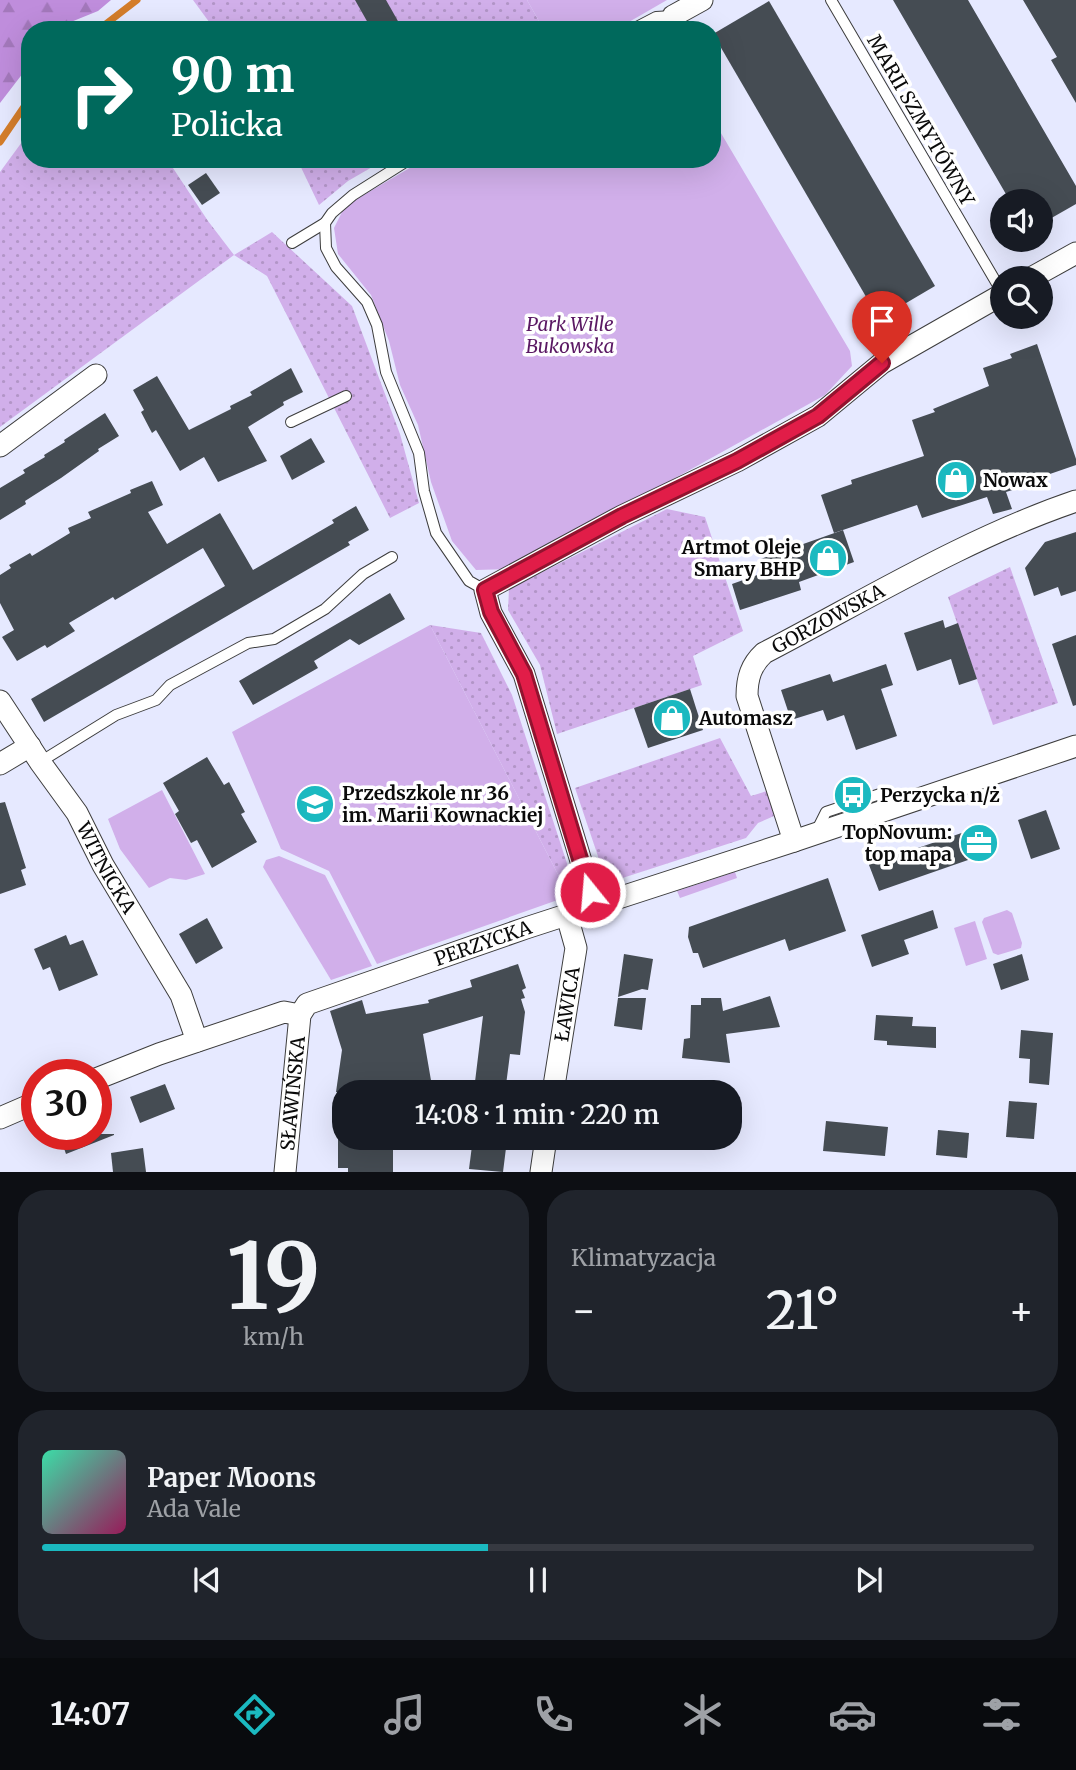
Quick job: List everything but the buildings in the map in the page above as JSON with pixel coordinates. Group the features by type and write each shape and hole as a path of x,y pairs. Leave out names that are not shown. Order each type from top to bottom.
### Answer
{"street":[{"path":"673,16 702,0"},
{"path":"1053,266 1076,253"},
{"path":"595,907 524,674 491,612 485,590 622,516 737,461 818,416 882,363 990,301"},
{"path":"0,446 96,375"},
{"name":"GORZOWSKA","path":"804,838 747,696 747,684 757,659 975,543 1037,514 1076,501"},
{"name":"WITNICKA","path":"0,701 78,813 103,865 181,995 197,1041"},
{"name":"PERZYCKA","path":"112,1073 284,1012 300,1014 307,1004 1076,746"},
{"path":"0,764 35,754"},
{"name":"ŁAWICA","path":"555,1080 576,948 567,916"},
{"name":"SŁAWIŃSKA","path":"285,1171 300,1014"},
{"path":"0,1118 21,1109"},
{"path":"541,1171 544,1150"}],"lane":[{"name":"MARII SZMYTÓWNY","path":"831,0 990,272"},
{"path":"648,21 656,17 673,16"},
{"path":"292,243 325,223 332,213 353,195 396,168"},
{"path":"325,223 326,248 336,267 367,302 377,325 386,372 419,453 424,491 436,533 469,581 485,590"},
{"path":"291,422 346,396"},
{"path":"35,754 116,715 156,700 170,685 248,643 274,639 325,609 363,574 392,558"}],"green space":[{"path":"0,0 111,0 98,11 73,21 21,21 21,76 0,103"},
{"path":"193,0 527,0 539,21 208,21"},
{"path":"527,0 667,0 631,21 539,21"},
{"name":"Park Wille Bukowska","path":"721,133 850,351 852,366 825,395 511,569 476,570 452,541 431,482 418,425 400,385 389,341 371,295 338,254 334,228 345,206 410,168 721,168"},
{"path":"21,143 21,168 173,168 234,255 0,427 0,172"},
{"path":"301,168 370,168 348,181 319,205"},
{"path":"272,232 352,306 400,434 419,503 390,518 267,276 234,255"},
{"path":"667,509 705,517 743,631 693,656 702,685 557,734 540,665 508,610 509,589"},
{"path":"1010,567 1058,703 993,725 948,597"},
{"path":"430,625 481,633 512,695 577,894 569,896"},
{"name":"Przedszkole nr 36 im. Marii Kownackiej","path":"430,625 569,896 377,964 329,871 281,849 232,732"},
{"path":"720,738 751,796 767,791 774,816 758,823 746,838 607,883 575,788"},
{"path":"162,790 205,874 186,880 170,878 149,888 120,849 108,819"},
{"path":"279,856 325,875 372,966 331,980 263,867 266,860"},
{"path":"735,872 737,878 680,898 677,891"},
{"path":"1007,910 1012,913 1022,943 1021,948 998,955 993,953 982,922 984,918"},
{"path":"975,921 987,959 966,966 954,928"}],"waterway":[{"path":"110,21 137,0"},
{"path":"0,142 21,111"}],"place":[{"name":"Nowax","path":"956,480"},
{"name":"Artmot Oleje Smary BHP","path":"828,558"},
{"name":"Automasz","path":"672,718"},
{"name":"Perzycka n/ż","path":"853,795"},
{"name":"Przedszkole nr 36 im. Marii Kownackiej","path":"315,804"},
{"name":"TopNovum: top mapa","path":"979,843"}],"route":[{"path":"590,892 524,674 491,612 485,590 622,516 737,461 818,416 882,363"}]}
